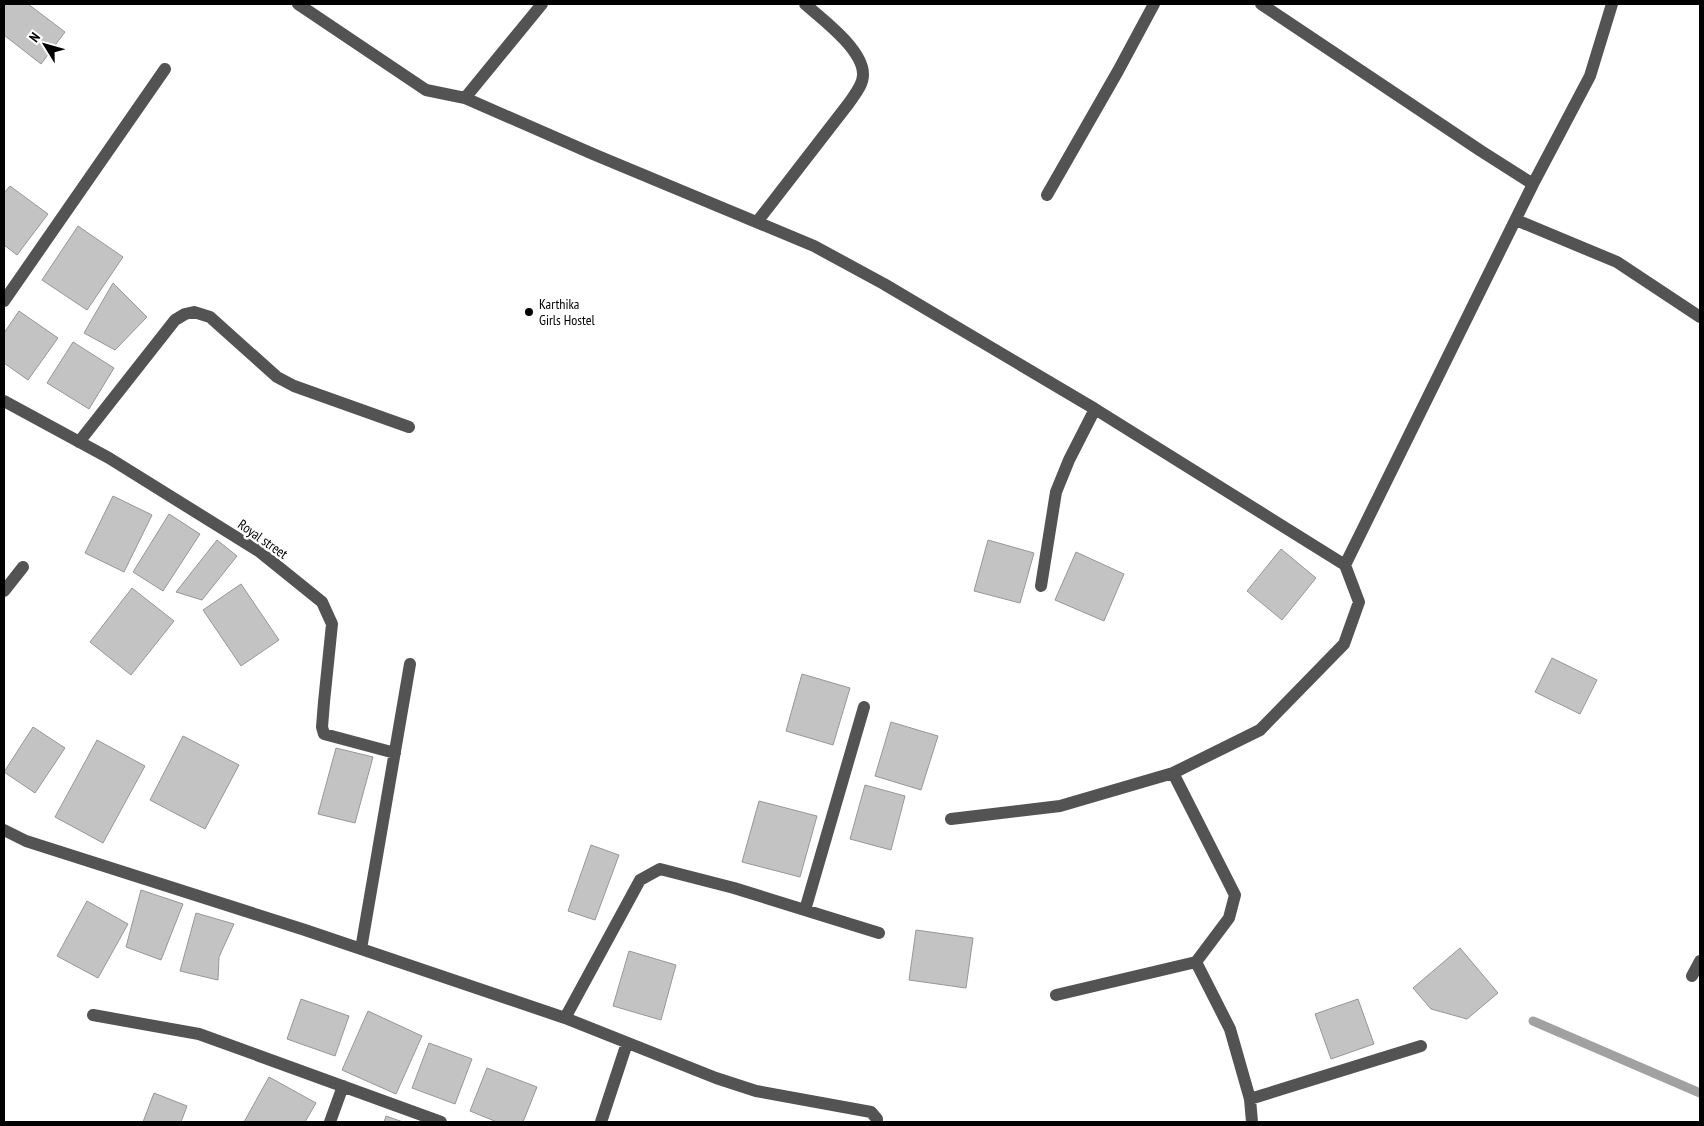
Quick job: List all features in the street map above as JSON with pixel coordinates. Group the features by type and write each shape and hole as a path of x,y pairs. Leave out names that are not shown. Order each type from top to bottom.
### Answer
{"street":[{"path":"298,4 426,90 465,98 593,154 814,246 875,279 1095,409 1345,565 1359,602 1344,644 1260,730 1173,773 1060,806 951,819"},
{"path":"465,98 542,4"},
{"path":"1047,195 1154,4"},
{"path":"1261,4 1533,184"},
{"path":"1345,565 1533,184 1590,76 1612,4"},
{"path":"757,222 849,103 861,84 864,74 854,52 846,41 813,6"},
{"path":"4,301 166,69"},
{"path":"1516,220 1618,262 1700,317"},
{"path":"79,442 175,320 185,314 194,312 210,316 277,377 294,386 409,427"},
{"name":"Royal street","path":"4,401 108,458 260,552 322,602 332,624 322,727 324,734 395,753"},
{"path":"1041,586 1056,492 1069,460 1095,409"},
{"path":"4,591 23,567"},
{"path":"361,949 410,664"},
{"path":"805,910 864,707"},
{"path":"1056,995 1196,962 1230,918 1235,895 1173,773"},
{"path":"4,830 26,841 361,949 565,1018 716,1078 756,1091 871,1112 877,1119 877,1122"},
{"path":"565,1018 640,880 660,869 734,888 878,933"},
{"path":"1692,976 1700,961"},
{"path":"1196,962 1230,1029 1250,1099 1252,1122"},
{"path":"93,1015 199,1034 440,1122"},
{"path":"601,1122 627,1042"},
{"path":"1250,1099 1421,1046"},
{"path":"330,1122 343,1086"}],"building":[{"path":"4,4 28,4 65,32 41,64 4,35"},
{"path":"10,186 48,214 17,255 4,245 4,193"},
{"path":"78,226 123,257 87,310 42,280"},
{"path":"113,283 147,317 115,350 84,333"},
{"path":"19,311 58,338 28,380 4,363 4,333"},
{"path":"73,342 114,368 89,409 47,383"},
{"path":"113,496 152,515 124,572 85,553"},
{"path":"169,514 200,534 163,591 133,572"},
{"path":"217,540 237,556 202,600 176,592"},
{"path":"988,540 1034,553 1020,603 974,591"},
{"path":"1281,549 1316,578 1282,620 1247,591"},
{"path":"1076,552 1124,574 1104,621 1055,600"},
{"path":"241,584 279,640 241,666 203,610"},
{"path":"132,588 174,621 131,675 90,642"},
{"path":"1552,658 1597,680 1580,714 1535,692"},
{"path":"802,674 850,688 833,745 786,731"},
{"path":"891,722 938,736 921,790 875,776"},
{"path":"33,727 65,748 35,793 4,772"},
{"path":"183,736 239,765 205,829 150,800"},
{"path":"97,740 145,766 103,843 55,817"},
{"path":"336,748 373,757 355,823 318,814"},
{"path":"865,785 905,796 891,850 850,839"},
{"path":"759,801 817,816 800,877 742,862"},
{"path":"591,845 619,855 595,920 568,911"},
{"path":"141,890 183,904 161,960 126,947"},
{"path":"87,901 128,924 98,978 57,956"},
{"path":"196,913 234,924 219,957 218,980 180,971"},
{"path":"916,930 973,938 966,988 909,980"},
{"path":"1460,948 1498,993 1467,1019 1431,1009 1413,988"},
{"path":"629,951 676,965 661,1020 613,1006"},
{"path":"301,999 349,1016 335,1056 287,1039"},
{"path":"1358,999 1374,1044 1331,1059 1315,1014"},
{"path":"368,1011 422,1036 396,1094 342,1070"},
{"path":"429,1043 472,1059 455,1104 412,1088"},
{"path":"487,1068 537,1087 523,1122 497,1122 470,1111"},
{"path":"269,1077 316,1103 305,1122 244,1122"},
{"path":"154,1093 187,1106 181,1122 143,1122"},
{"path":"386,1116 403,1122 384,1122"}],"waterway":[{"path":"1533,1021 1700,1093"}],"place":[{"name":"Karthika Girls Hostel","path":"529,312"}]}
